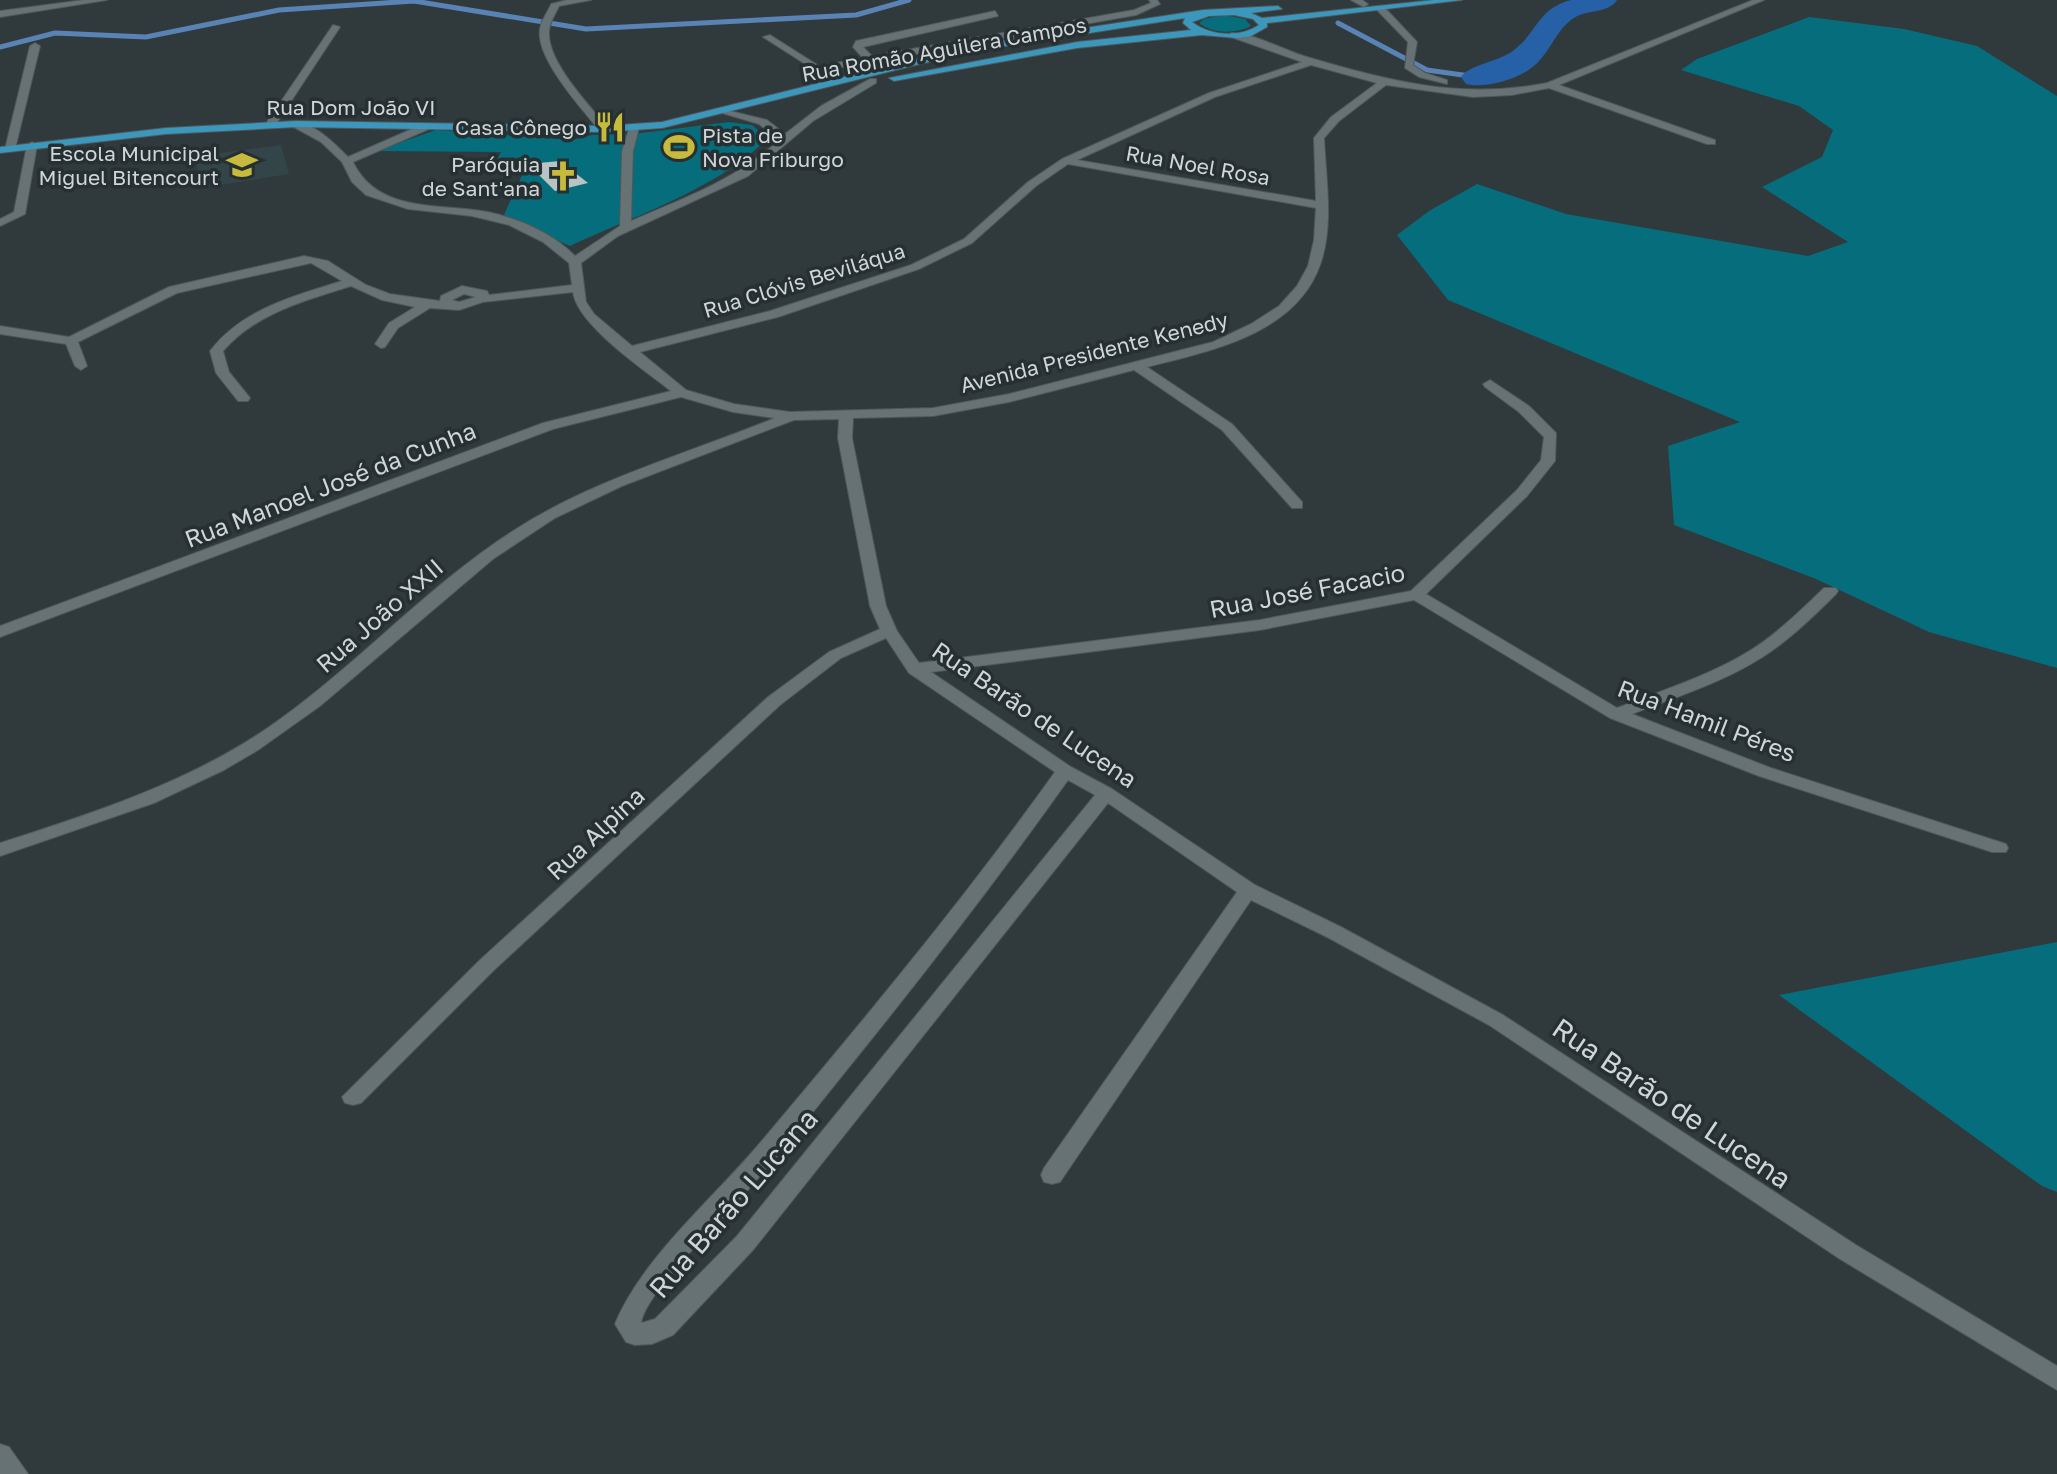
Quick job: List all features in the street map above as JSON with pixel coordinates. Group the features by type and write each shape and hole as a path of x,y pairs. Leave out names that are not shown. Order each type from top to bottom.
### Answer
{"main road":[{"name":"Rua Romão Aguilera Campos","path":"783,95 836,80 1006,43 1203,13 1403,0"},
{"path":"1228,12 1246,14 1263,23 1458,0"},
{"path":"1202,32 1189,26 1188,21 1203,13"},
{"path":"1234,35 1255,32 1263,23"},
{"name":"Rua Romão Aguilera Campos","path":"783,95 1104,41 1202,32 1234,35"},
{"name":"Rua Dom João VI","path":"5,149 166,131 296,124 604,130 634,128 725,111 783,95"}],"street":[{"path":"0,14 103,0"},
{"path":"587,0 553,6 544,30 547,48 581,102 604,130"},
{"path":"816,69 1136,12 1152,8 1156,4 1153,0"},
{"path":"1234,35 1385,81 1494,95 1526,92 1550,85 1759,0"},
{"path":"1380,8 1410,38 1412,48 1407,61 1412,70 1494,95"},
{"path":"871,61 858,47 859,43 875,37 995,14"},
{"path":"1263,23 1269,35 1285,51"},
{"path":"270,125 336,27"},
{"path":"766,37 836,80"},
{"path":"5,149 35,46"},
{"name":"Rua Clóvis Beviláqua","path":"632,350 775,314 915,267 968,241 1032,184 1066,161 1212,95 1313,61"},
{"path":"575,262 595,244 625,226 742,175 808,120 873,81"},
{"name":"Avenida Presidente Kenedy","path":"846,416 933,412 1009,398 1217,345 1248,332 1292,303 1311,279 1321,247 1323,206 1319,138 1355,102 1385,81"},
{"path":"1550,85 1711,142"},
{"path":"725,111 763,122 786,140"},
{"path":"296,124 325,140 346,161 349,170 359,182 386,200 403,205 492,216 549,239 575,262 577,288 590,317 681,393 733,408 790,416 846,416"},
{"path":"346,161 364,150 425,127"},
{"path":"625,226 627,166 634,128"},
{"path":"0,223 12,219 20,208 32,145"},
{"name":"Rua Noel Rosa","path":"1066,161 1323,206"},
{"path":"0,212 20,208"},
{"path":"0,330 71,341 173,290 304,260 323,261 364,289 427,305 448,304 445,299 450,293 462,290 483,294 482,299 577,288"},
{"path":"243,398 223,373 215,351 224,339 270,311 352,282"},
{"path":"381,344 383,336 391,327 427,305"},
{"path":"71,341 82,366"},
{"path":"1134,364 1227,427 1297,505"},
{"name":"Rua José Facacio","path":"915,669 1260,625 1416,595 1522,493 1549,461 1551,436 1524,409 1490,384"},
{"name":"Rua Manoel José da Cunha","path":"0,632 548,426 681,393"},
{"name":"Rua João XXII","path":"0,850 151,797 225,761 282,726 317,700 459,578 519,534 612,485 790,416"},
{"name":"Rua Barão de Lucena","path":"846,416 845,438 854,492 878,606 889,631 915,669 1065,771 1106,793 1248,890 1496,1020 1836,1244 2057,1379"},
{"path":"1616,714 1709,677 1755,654 1803,618 1830,591"},
{"name":"Rua Hamil Péres","path":"1416,595 1616,714 1765,772 1999,848"},
{"name":"Rua Alpina","path":"353,1097 487,965 774,701 835,655 889,631"},
{"name":"Rua Barão Lucana","path":"1065,771 1010,850 938,944 726,1199 654,1281 629,1316 627,1324 635,1334 652,1333 664,1327 745,1243 1106,793"},
{"path":"1052,1175 1248,890"},
{"path":"0,1456 15,1474"}],"shaded area":[{"path":"1223,15 1245,19 1251,26 1224,32 1199,23 1204,19"},
{"path":"1809,17 1904,29 1977,46 2057,96 2057,668 1929,632 1816,579 1674,525 1668,446 1740,422 1448,300 1397,235 1429,211 1477,184 1566,214 1808,256 1848,242 1762,187 1822,157 1833,130 1799,106 1681,70 1697,59"},
{"path":"729,122 752,125 767,138 749,155 702,186 570,246 503,217 523,173 490,173 501,152 376,151 436,130 572,140 592,135 633,134"},
{"name":"Escola Municipal Miguel Bitencourt","path":"281,145 289,174 201,188 195,156"},
{"path":"2057,942 2057,1192 2042,1186 1779,995"}],"building":[{"path":"560,161 588,183 555,191 528,164"}],"waterway":[{"path":"0,47 55,33 146,37 279,10 414,1 586,29 856,15 909,0"},
{"path":"1477,77 1509,68 1528,55 1545,30 1564,11 1603,0"},
{"path":"1338,23 1427,70 1477,77"}],"place":[{"name":"Casa Cônego","path":"610,127"},
{"name":"Pista de Nova Friburgo","path":"679,147"},
{"name":"Escola Municipal Miguel Bitencourt","path":"242,165"},
{"name":"Paróquia de Sant'ana","path":"563,176"}]}
